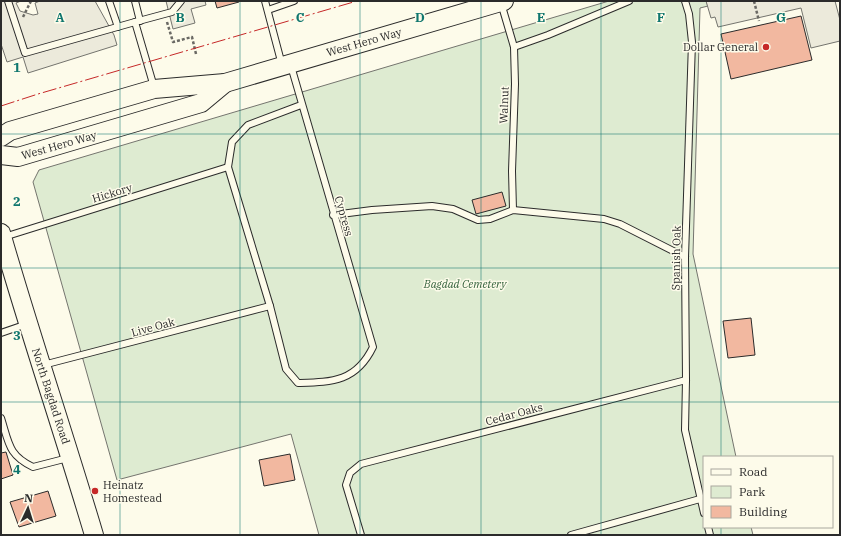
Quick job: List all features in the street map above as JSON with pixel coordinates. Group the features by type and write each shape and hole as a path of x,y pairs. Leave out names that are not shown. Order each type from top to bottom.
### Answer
{"main road":[{"name":"West Hero Way","path":"1,137 10,131 154,89 225,82 473,8 502,1"},
{"name":"West Hero Way","path":"1,155 18,157 201,103 225,82"},
{"name":"North Bagdad Road","path":"2,235 27,324 71,457 94,535"}],"lane":[{"path":"8,1 25,53 172,12 181,1"},
{"path":"109,1 118,26"},
{"path":"135,1 138,22 154,89"},
{"name":"Cypress","path":"265,1 301,105 373,348 369,356 357,370 331,382 298,383 286,368 270,306"},
{"path":"268,10 294,1"},
{"name":"Walnut","path":"502,1 514,47 515,84 512,171 513,210"},
{"path":"514,47 548,35 629,1"},
{"name":"Spanish Oak","path":"685,1 689,14 692,42 685,257 685,430 703,510"},
{"path":"270,306 228,167 232,142 248,125 301,105"},
{"name":"Hickory","path":"2,235 228,167"},
{"path":"334,215 372,210 432,206 453,209 478,220 490,219 513,210 609,221 620,224 685,257"},
{"name":"Live Oak","path":"41,366 270,306"},
{"path":"1,333 27,324"},
{"name":"Cedar Oaks","path":"361,535 346,485 350,473 361,464 686,380"},
{"path":"1,418 13,453 21,461 33,467 71,457"},
{"path":"571,535 700,499"}],"path":[{"path":"754,1 759,21"},
{"path":"165,14 173,42 192,37 196,54"}],"green space":[{"name":"Bagdad Cemetery","path":"609,1 706,1 708,6 700,8 693,254 736,456 703,456 703,528 751,528 753,535 319,535 291,434 117,480 33,182 39,170"}],"shaded area":[{"path":"1,1 21,1 16,3 20,11 33,15 38,14 35,3 40,1 95,1 114,35 117,45 28,73 23,57 7,62 1,44"},
{"path":"166,1 205,1 206,5 191,9 195,23 173,29"},
{"path":"706,1 835,1 840,20 840,41 811,48 801,8 718,27 715,17 711,18"}],"building":[{"path":"215,1 239,1 239,2 217,8"},
{"name":"Dollar General","path":"801,16 812,60 731,79 721,34"},
{"path":"502,192 506,206 476,214 472,200"},
{"path":"751,318 755,355 728,358 723,321"},
{"path":"6,452 13,475 1,479 1,453"},
{"path":"290,454 295,480 264,486 259,460"},
{"path":"48,491 56,516 19,527 10,502"}],"power":[{"path":"1,106 357,1"}],"place":[{"name":"Dollar General","path":"766,47"},
{"name":"Heinatz Homestead","path":"95,491"}]}
